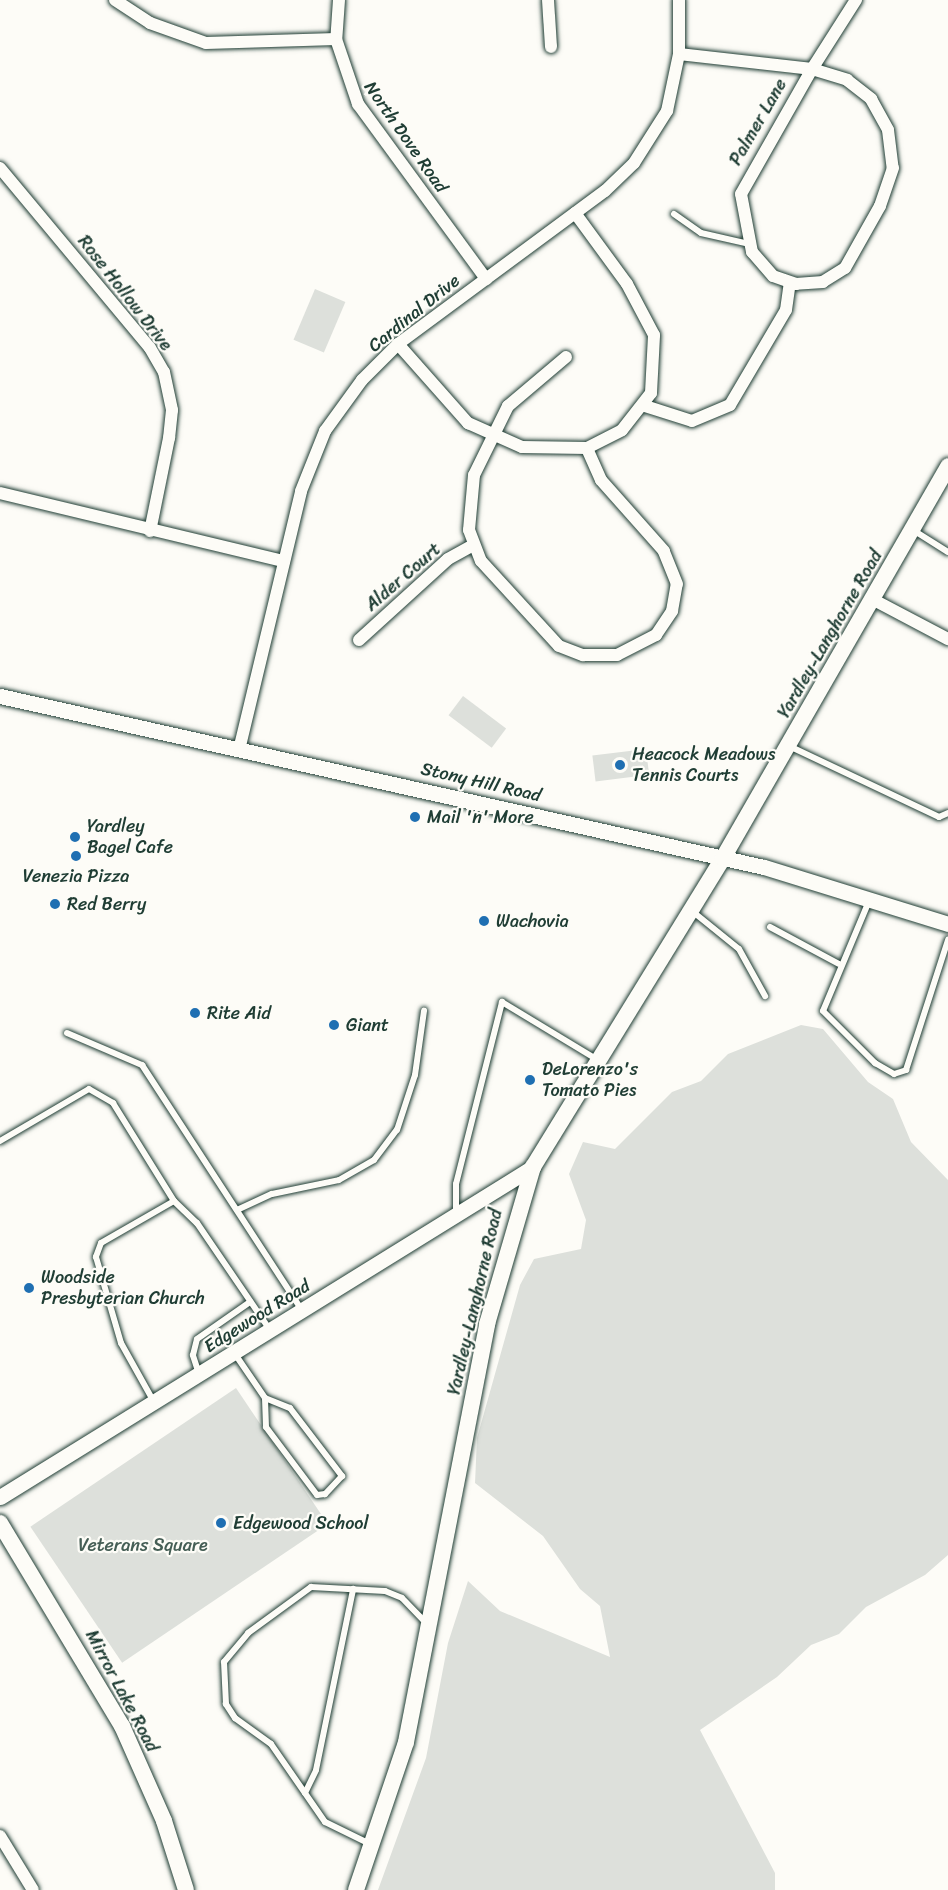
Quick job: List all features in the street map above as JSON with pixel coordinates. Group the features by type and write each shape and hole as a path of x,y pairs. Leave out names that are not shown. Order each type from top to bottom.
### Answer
{"main road":[{"name":"Yardley-Langhorne Road","path":"356,1890 374,1845 406,1742 487,1324 533,1167 596,1059 723,858 948,466"},
{"name":"Mirror Lake Road","path":"0,1523 122,1726 164,1821 186,1890"}],"street":[{"path":"115,0 150,23 206,43 336,39"},
{"name":"North Dove Road","path":"339,0 336,39 358,104 486,279"},
{"path":"548,0 551,47"},
{"name":"Cardinal Drive","path":"239,750 301,491 326,431 362,380 398,344 575,213 620,177 645,148 667,111 679,54 679,0"},
{"path":"812,69 856,0"},
{"name":"Palmer Lane","path":"679,54 812,69 847,80 871,99 888,130 893,168 880,206 845,268 823,282 790,284"},
{"name":"Palmer Lane","path":"748,244 743,185 812,69"},
{"name":"Rose Hollow Drive","path":"0,168 150,348 164,372 172,410 169,438 150,531"},
{"path":"398,344 452,409 492,435 541,450 587,448 622,430 645,406 657,356 652,326 575,213"},
{"path":"645,406 666,415 704,419 730,405 786,310 790,284 767,271 748,244"},
{"path":"566,357 507,406 492,435 468,499 473,545 559,646 600,656 645,645 672,610 675,570 664,551 601,480 587,448"},
{"path":"0,493 150,531 284,561"},
{"name":"Alder Court","path":"359,640 447,559 473,545"},
{"path":"872,599 948,639"},
{"name":"Stony Hill Road","path":"0,696 723,858 870,897 948,924"},
{"name":"Edgewood Road","path":"0,1497 533,1167"},
{"path":"0,1836 33,1890"}],"lane":[{"path":"674,214 700,233 748,244"},
{"path":"912,529 948,552"},
{"path":"788,745 939,817 948,813"},
{"path":"870,897 839,964 823,1011 874,1063 894,1074 906,1070 948,940"},
{"path":"691,910 740,949 765,996"},
{"path":"770,927 839,964"},
{"path":"456,1215 456,1184 502,1002 596,1059"},
{"path":"237,1210 272,1194 339,1180 374,1160 397,1130 415,1075 424,1011"},
{"path":"67,1033 142,1065 303,1310"},
{"path":"0,1141 89,1089 113,1104 174,1201 198,1223 270,1331"},
{"path":"155,1403 121,1343 96,1257 101,1243 174,1201"},
{"path":"200,1375 193,1355 197,1339 250,1302"},
{"path":"235,1353 265,1398 266,1426 317,1495 325,1494 342,1476 290,1408 265,1398"},
{"path":"374,1845 325,1822 271,1743 235,1718 225,1704 224,1662 248,1633 298,1594 311,1587 353,1589 402,1598 429,1627"},
{"path":"305,1793 316,1770 353,1589"}],"green space":[{"path":"315,289 345,302 324,353 294,340"},
{"path":"463,696 506,728 492,748 449,715"},
{"name":"Heacock Meadows Tennis Courts","path":"646,749 649,775 596,781 592,756"},
{"path":"801,1025 823,1029 868,1082 893,1099 911,1142 948,1180 948,1555 925,1575 866,1607 839,1634 811,1645 777,1677 700,1730 775,1873 775,1890 378,1890 426,1758 448,1643 468,1581 500,1611 610,1657 600,1606 580,1589 543,1536 475,1483 477,1438 520,1285 534,1259 581,1249 586,1220 569,1174 583,1142 615,1149 672,1092 701,1081 728,1054"},
{"name":"Veterans Square","path":"236,1388 328,1524 122,1663 30,1527"}],"place":[{"name":"Heacock Meadows Tennis Courts","path":"620,765"},
{"name":"Mail 'n' More","path":"415,817"},
{"name":"Yardley Bagel Cafe","path":"75,837"},
{"name":"Venezia Pizza","path":"76,856"},
{"name":"Red Berry","path":"55,904"},
{"name":"Wachovia","path":"484,921"},
{"name":"Rite Aid","path":"195,1013"},
{"name":"Giant","path":"334,1025"},
{"name":"DeLorenzo's Tomato Pies","path":"530,1080"},
{"name":"Woodside Presbyterian Church","path":"29,1288"},
{"name":"Edgewood School","path":"221,1523"}]}
